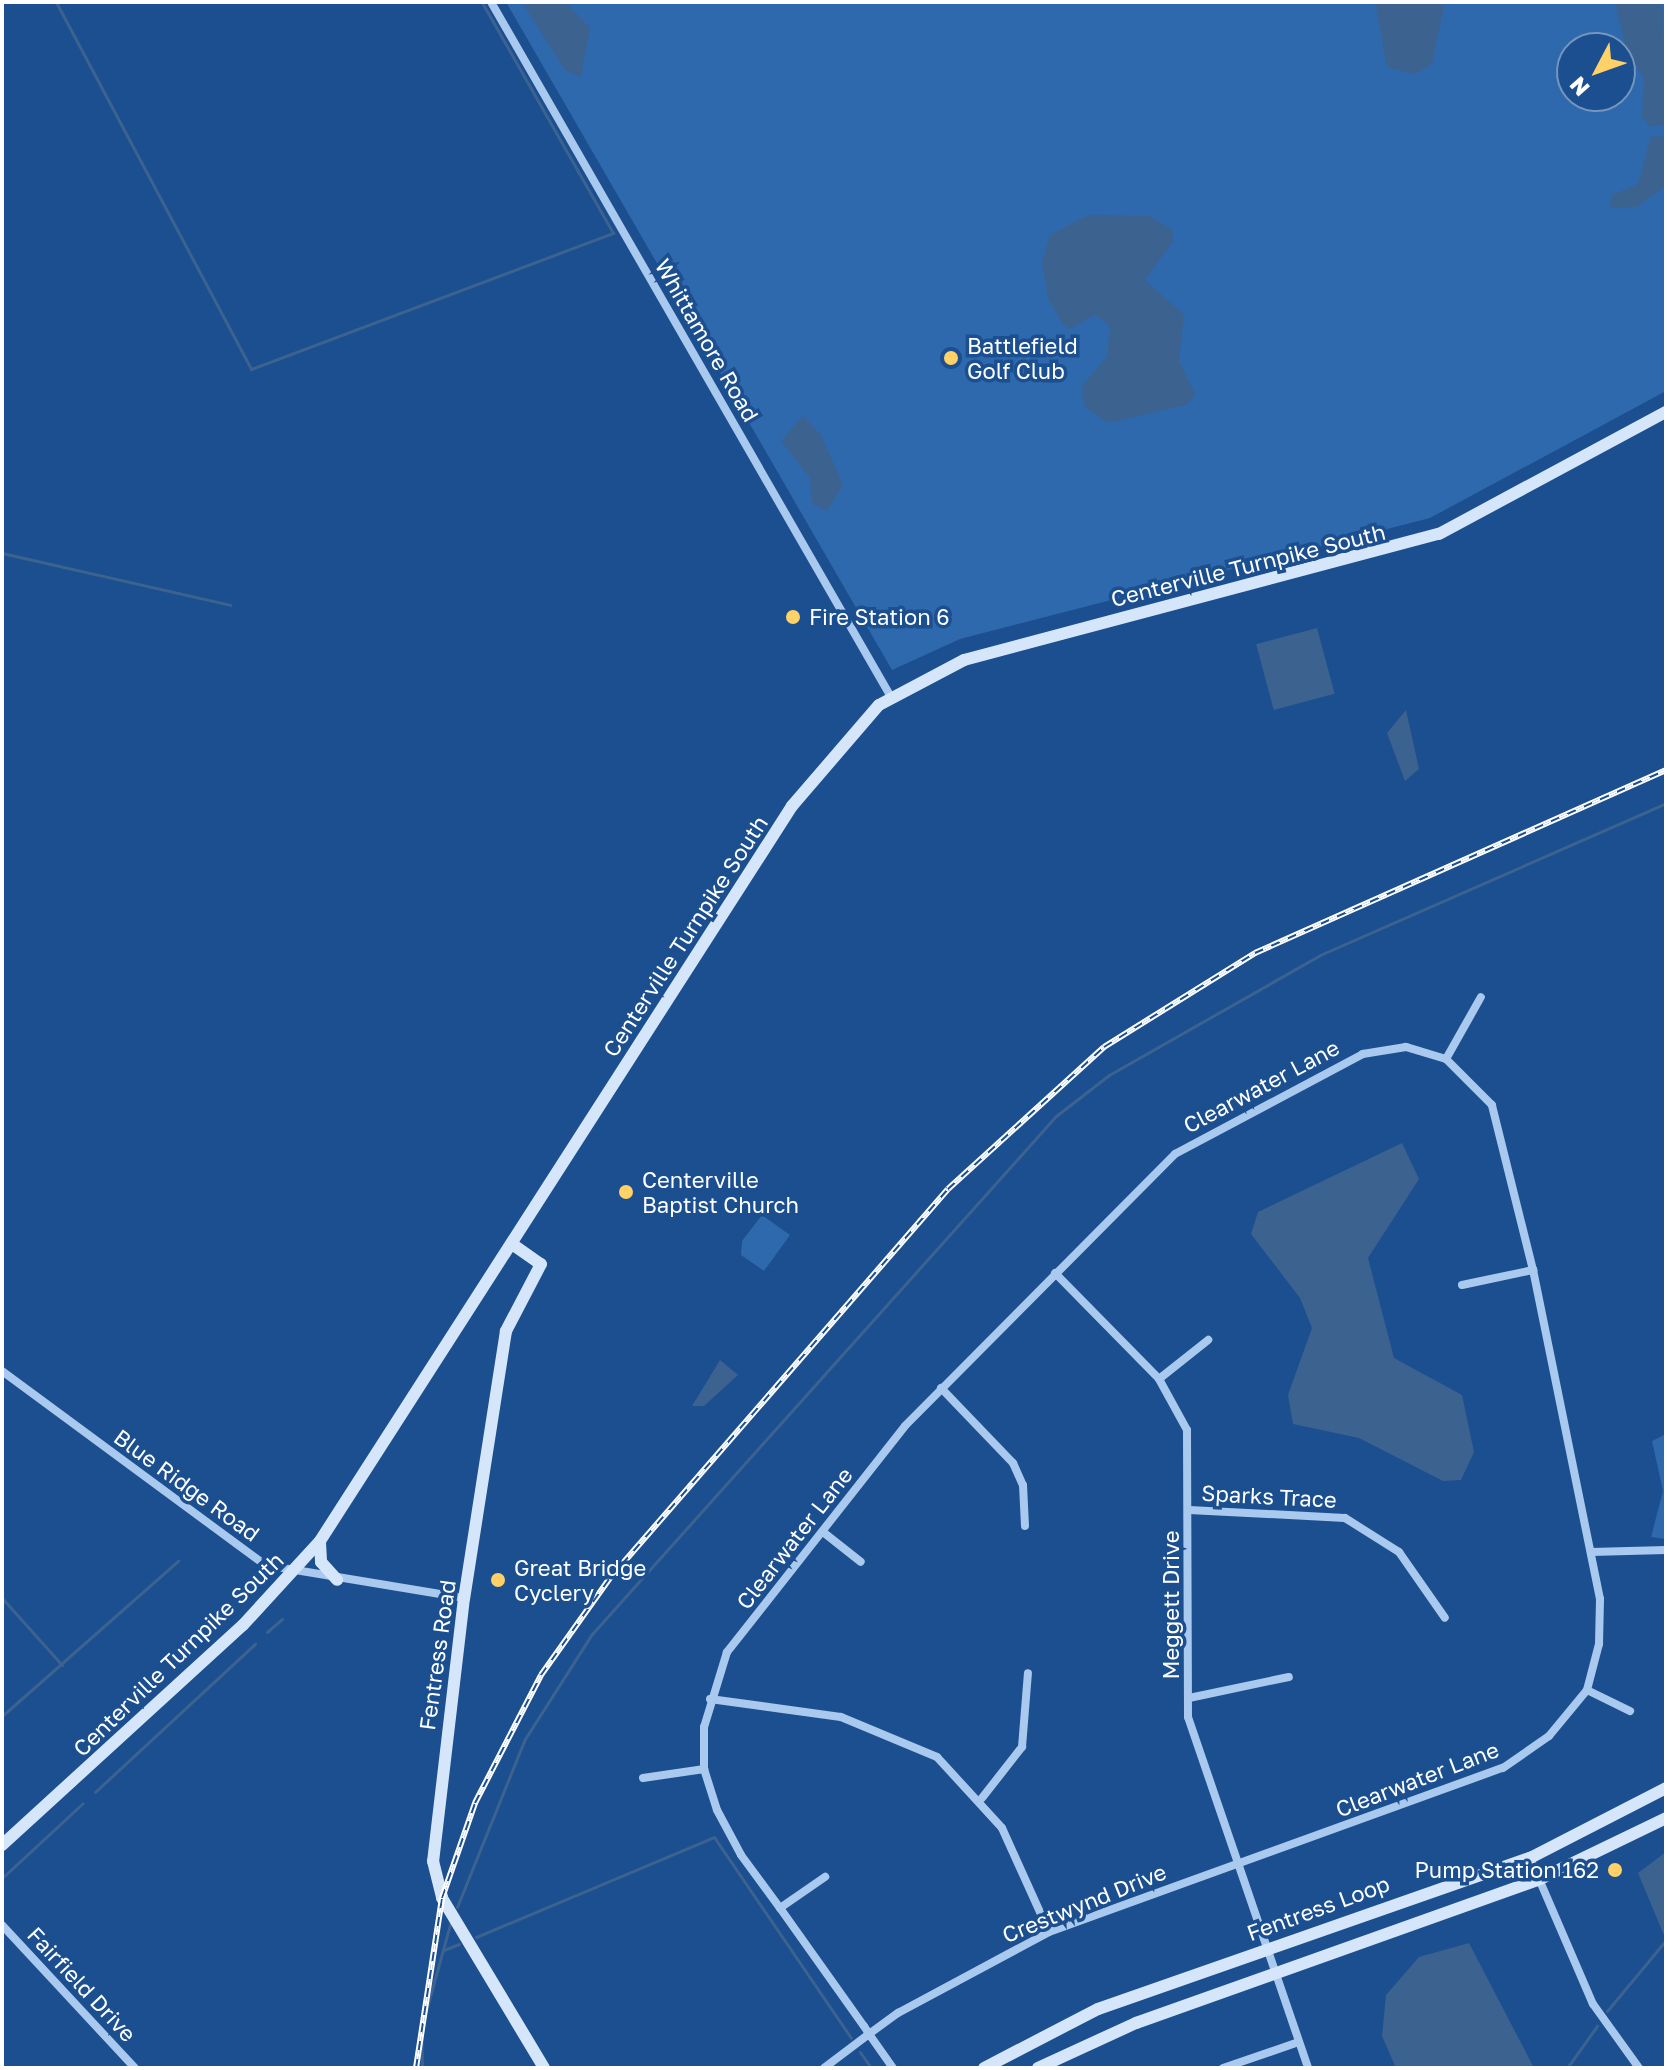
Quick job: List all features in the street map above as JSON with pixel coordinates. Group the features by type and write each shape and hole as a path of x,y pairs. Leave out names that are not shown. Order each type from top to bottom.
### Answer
{"main road":[{"name":"Centerville Turnpike South","path":"2,1845 293,1573 320,1541 805,788 854,727 891,697 944,667 1001,649 1439,534 1666,412"},
{"name":"Fentress Road","path":"512,1244 541,1264 508,1321 464,1598 435,1878 544,2068"},
{"path":"320,1541 321,1562 337,1580"},
{"name":"Fentress Loop","path":"984,2068 1098,2009 1530,1858 1666,1788"},
{"name":"Fentress Loop","path":"1038,2068 1275,1972 1540,1879 1666,1818"}],"street":[{"name":"Whittamore Road","path":"491,2 891,697"},
{"path":"1446,1059 1481,997"},
{"name":"Clearwater Lane","path":"893,2068 727,1833 704,1769 710,1699 727,1652 941,1388 1055,1273 1203,1135 1363,1054 1406,1047 1446,1059 1492,1105 1533,1270 1591,1552 1601,1622 1587,1690 1549,1736 1503,1768 1235,1864"},
{"path":"1462,1285 1533,1270"},
{"name":"Meggett Drive","path":"1055,1273 1159,1379 1187,1430 1189,1698 1235,1864 1308,2068"},
{"path":"1159,1379 1208,1340"},
{"name":"Blue Ridge Road","path":"2,1371 265,1565 293,1573 464,1598"},
{"path":"941,1388 1013,1463 1023,1485 1025,1526"},
{"name":"Sparks Trace","path":"1189,1510 1345,1518 1399,1552 1445,1618"},
{"path":"823,1532 861,1562"},
{"path":"1591,1552 1666,1550"},
{"path":"982,1798 1022,1747 1028,1673"},
{"path":"1189,1698 1289,1677"},
{"path":"1587,1690 1630,1711"},
{"path":"710,1699 871,1725 937,1757 982,1798 1049,1932"},
{"path":"643,1778 704,1769"},
{"path":"1530,1858 1589,1996 1639,2068"},
{"name":"Crestwynd Drive","path":"824,2068 869,2034 1049,1932 1235,1864"},
{"path":"780,1908 825,1877"},
{"name":"Fairfield Drive","path":"2,1925 135,2068"},
{"path":"1223,2068 1299,2042"}],"shaded area":[{"name":"Battlefield Golf Club","path":"506,2 1666,2 1666,391 1430,518 960,639 892,670"},
{"path":"522,2 566,2 590,28 581,77 565,70"},
{"path":"1375,2 1445,2 1432,64 1416,74 1387,67"},
{"path":"1662,2 1666,124 1650,127 1642,116 1644,79 1636,65 1636,32 1622,32 1615,3"},
{"path":"1651,136 1666,137 1663,188 1637,207 1610,208 1612,195 1638,184"},
{"path":"1088,215 1148,216 1172,229 1173,241 1145,280 1184,315 1179,361 1196,395 1186,405 1108,423 1085,407 1081,387 1107,357 1110,326 1095,315 1070,329 1062,323 1048,298 1042,262 1050,235"},
{"path":"803,416 821,435 843,485 827,511 812,504 810,478 781,441"},
{"path":"1317,628 1335,694 1274,710 1256,644"},
{"path":"1406,710 1419,769 1405,781 1387,733"},
{"path":"1402,1143 1419,1179 1368,1258 1394,1358 1462,1395 1474,1452 1461,1480 1443,1481 1359,1438 1293,1424 1288,1395 1312,1328 1300,1298 1251,1234 1258,1212"},
{"path":"762,1215 790,1235 764,1271 741,1255 742,1241"},
{"path":"720,1360 738,1375 704,1406 692,1406"},
{"path":"1666,1434 1666,1539 1651,1537 1663,1491 1652,1441"},
{"path":"1666,1852 1666,1940 1638,1873"},
{"path":"1469,1943 1534,2068 1396,2068 1382,2036 1386,1995 1419,1957"}],"waterway":[{"path":"56,2 251,369 613,233 482,2"},
{"path":"2,553 230,605"},
{"path":"457,1907 525,1739 592,1634 1056,1116 1109,1075 1320,955 1666,803"},
{"path":"2,1716 178,1561"},
{"path":"2,1598 62,1665"},
{"path":"267,1632 282,1619"},
{"path":"95,1792 255,1644"},
{"path":"2,1878 83,1803"},
{"path":"476,1937 714,1837 851,2038"},
{"path":"422,2068 421,2029 451,1921"},
{"path":"1607,2011 1666,1940"},
{"path":"444,1950 459,1944"},
{"path":"1567,2068 1597,2026"},
{"path":"860,2052 871,2068"}],"railway":[{"path":"416,2068 442,1898 475,1803 541,1675 610,1578 948,1189 1104,1047 1255,953 1666,770"}],"place":[{"name":"Battlefield Golf Club","path":"951,358"},
{"name":"Fire Station 6","path":"793,617"},
{"name":"Centerville Baptist Church","path":"626,1192"},
{"name":"Great Bridge Cyclery","path":"498,1580"},
{"name":"Pump Station 162","path":"1615,1870"}]}
